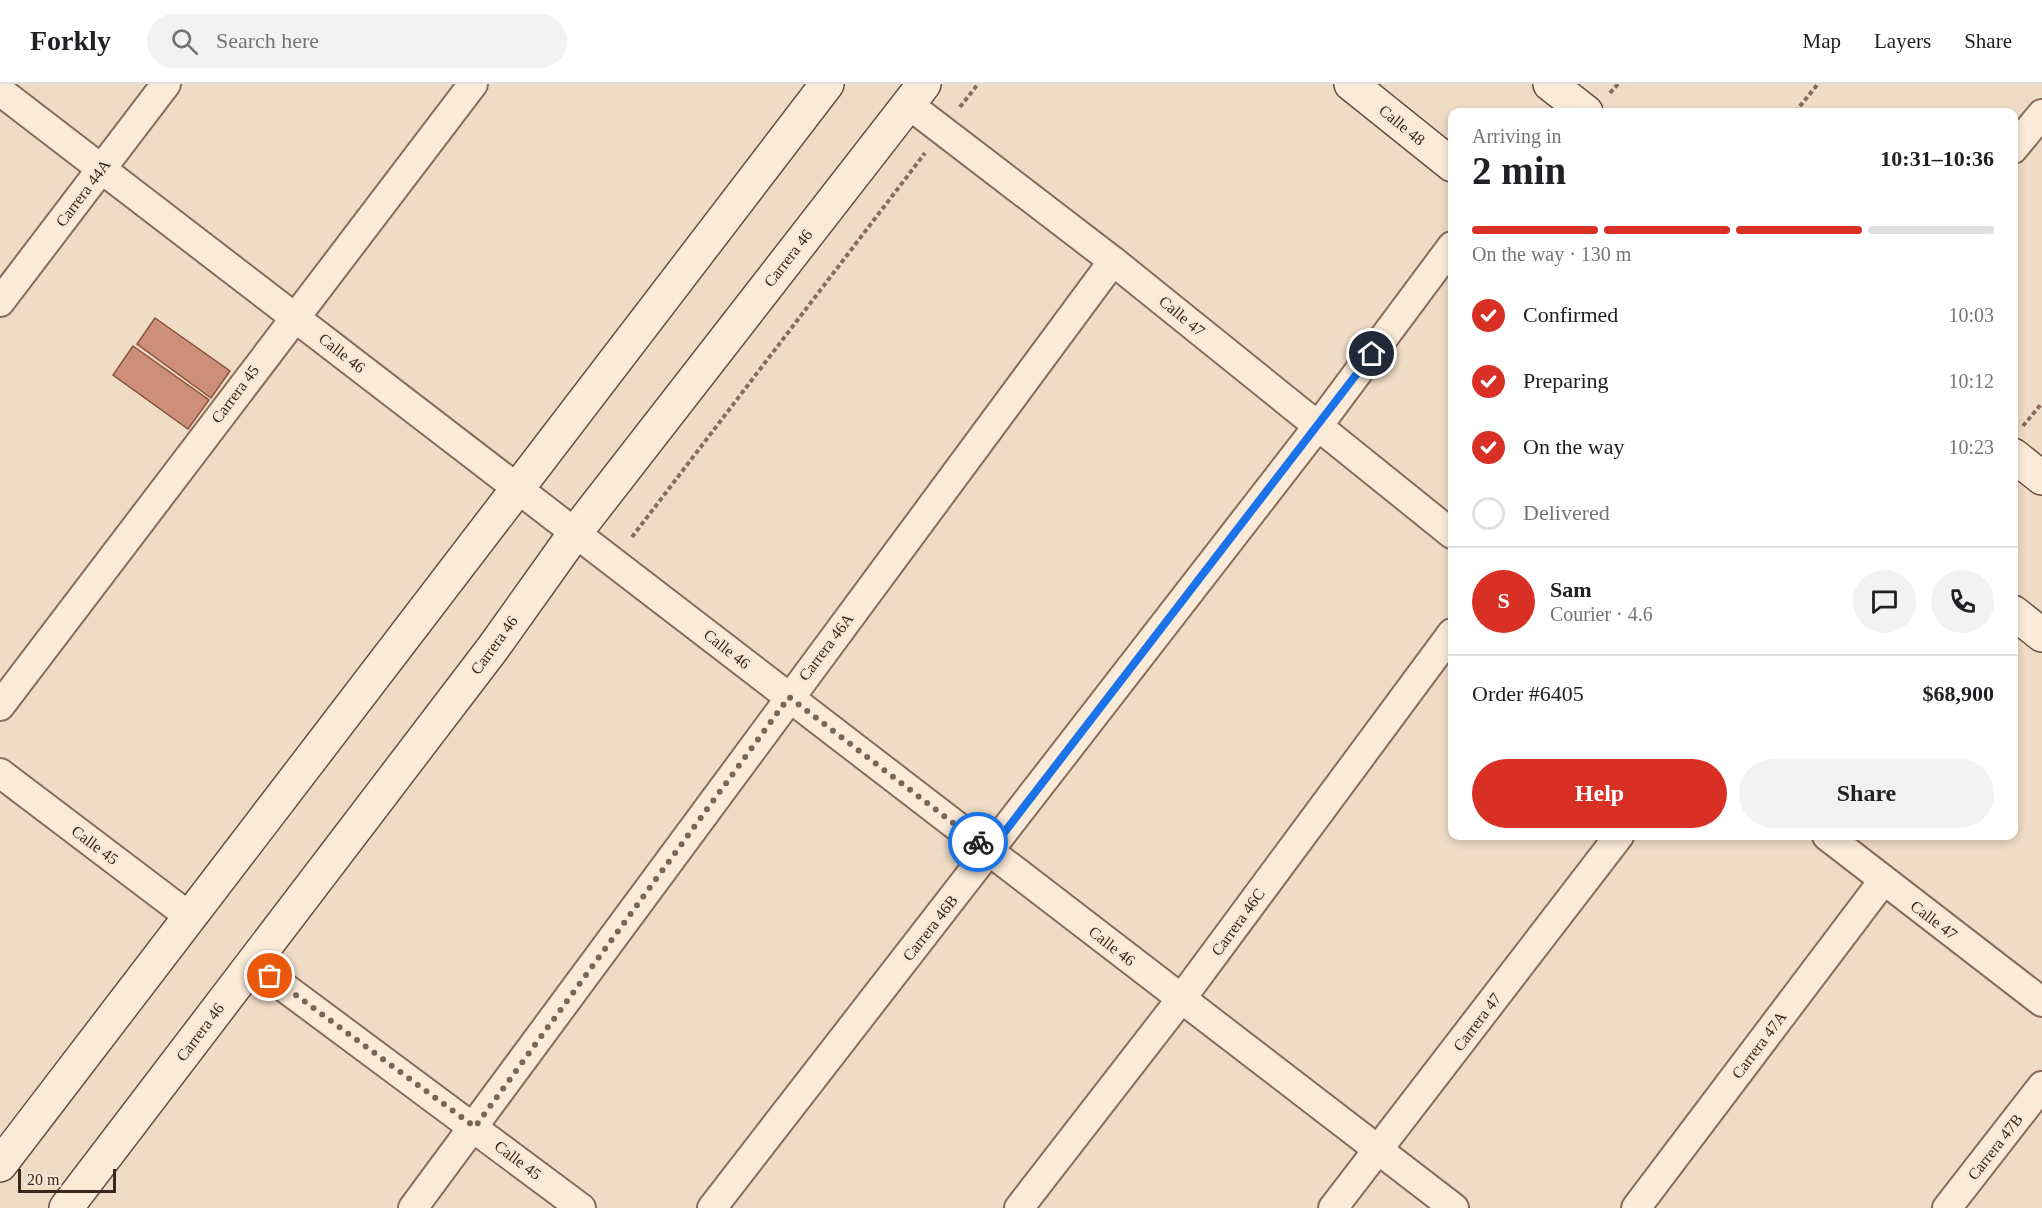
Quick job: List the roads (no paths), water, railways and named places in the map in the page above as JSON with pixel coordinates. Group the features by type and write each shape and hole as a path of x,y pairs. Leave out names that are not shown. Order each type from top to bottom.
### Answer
{"main road":[{"path":"0,1165 827,84"},
{"name":"Calle 48","path":"1352,84 1448,162"},
{"path":"1550,84 1581,108"},
{"name":"Carrera 46","path":"66,1208 493,648 575,533 916,94"},
{"path":"2018,443 2042,478"},
{"path":"2018,616 2042,635"}],"street":[{"name":"Carrera 44A","path":"0,302 166,84"},
{"name":"Carrera 45","path":"0,706 472,84"},
{"name":"Calle 46","path":"0,91 1454,1208"},
{"name":"Calle 47","path":"916,94 942,130 1113,261 1448,531"},
{"path":"2018,143 2042,114"},
{"name":"Carrera 46B","path":"712,1208 1318,426 1448,251"},
{"name":"Carrera 46A","path":"413,1208 1113,261"},
{"name":"Carrera 46C","path":"1019,1208 1181,999 1448,638"},
{"name":"Calle 45","path":"0,773 190,917"},
{"name":"Carrera 47","path":"1333,1208 1616,840"},
{"name":"Calle 47","path":"1832,840 2042,1002"},
{"name":"Carrera 47A","path":"1636,1208 1883,881"},
{"name":"Calle 45","path":"253,963 475,1127 580,1208"},
{"name":"Carrera 47B","path":"1947,1208 2042,1086"}]}
